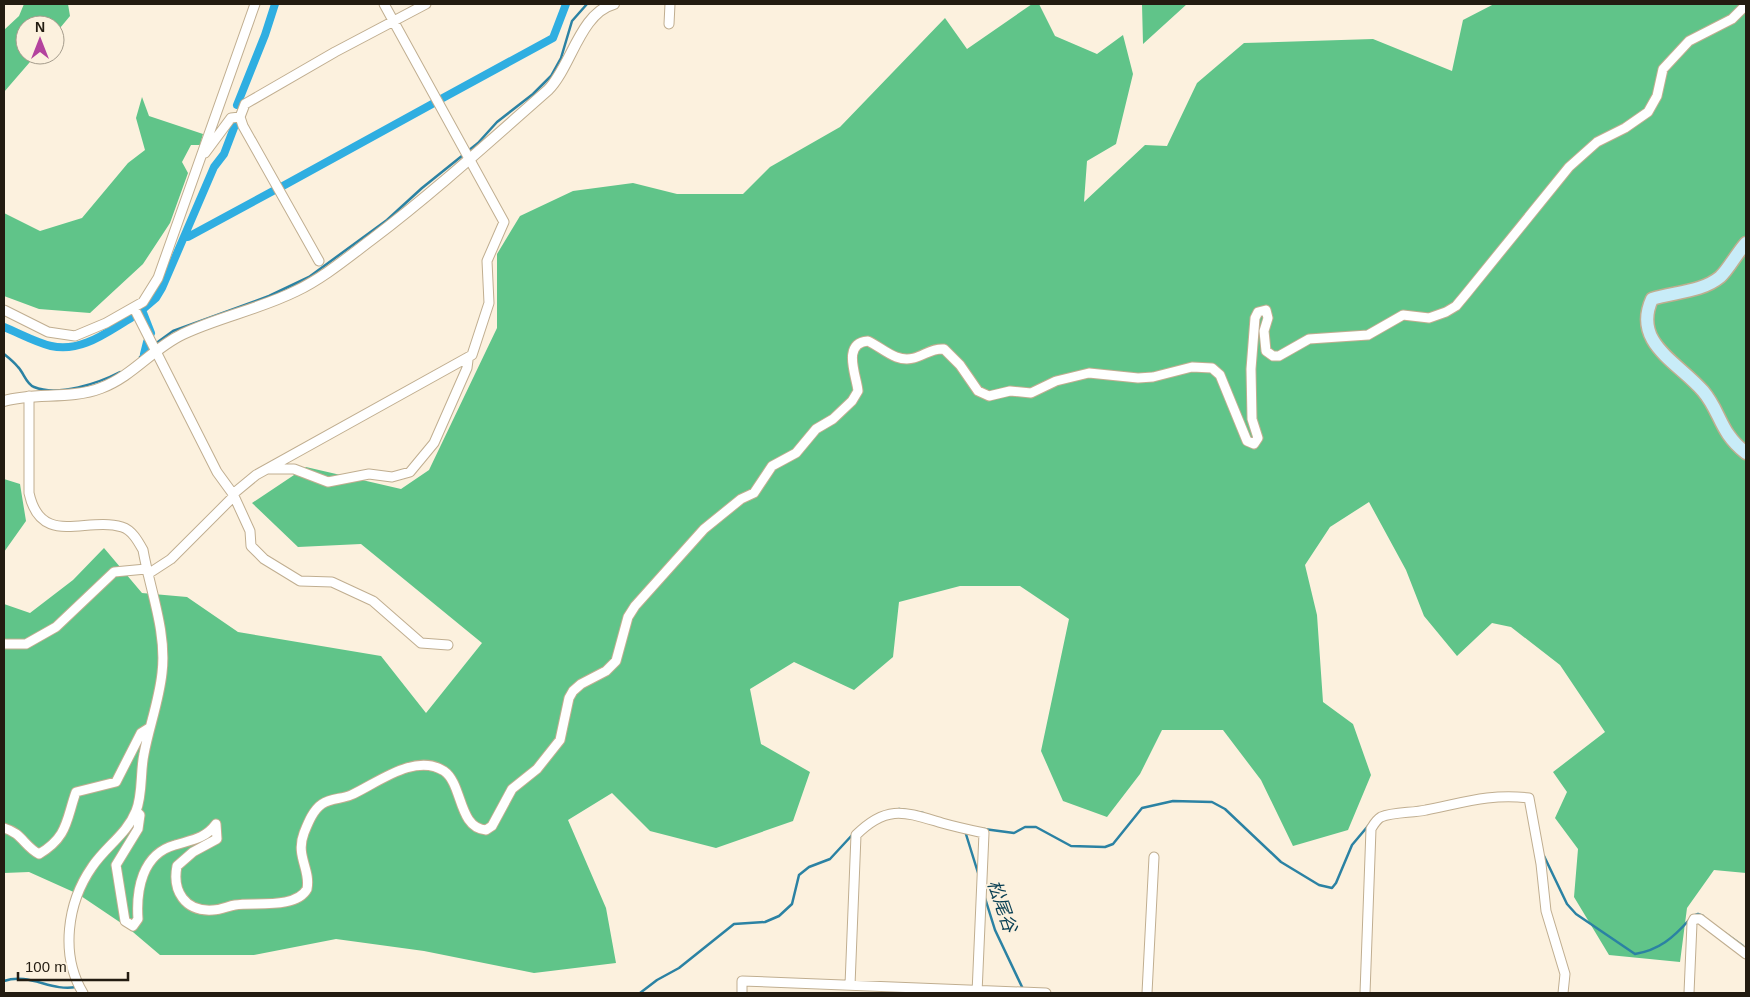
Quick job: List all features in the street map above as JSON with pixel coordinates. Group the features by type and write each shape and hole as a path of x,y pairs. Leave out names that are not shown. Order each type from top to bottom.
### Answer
{"main road":[{"path":"1746,243 1734,256 1722,275 1711,284 1652,299 1646,312 1646,326 1651,337 1667,358 1704,392 1725,432 1746,453"}],"street":[{"path":"4,310 48,332 69,336 86,333 143,302 158,278 255,4"},
{"path":"4,644 26,644 56,627 114,572 147,572 171,559 233,495 267,469 468,360 472,355 489,303 487,261 504,222 384,4"},
{"path":"319,262 240,117 245,104 249,100 426,4"},
{"path":"4,401 29,396 68,394 100,389 130,372 167,342 276,300 316,280 391,225 469,160 558,80 589,22 610,4"},
{"path":"669,24 670,4"},
{"path":"136,811 140,815 138,829 116,865 122,892 125,921 133,926 138,919 136,899 147,866 168,847 208,834 216,824 218,831 217,839 193,852 177,866 176,884 178,894 184,901 197,909 212,910 235,905 271,904 297,899 308,889 308,878 300,851 304,833 315,811 330,800 350,796 406,767 429,767 442,770 452,778 464,810 474,825 479,829 486,830 492,826 512,789 537,769 560,740 569,698 573,691 581,684 606,671 616,662 628,617 634,606 704,529 734,504 754,493 772,466 796,453 816,429 833,419 852,401 858,391 852,364 855,350 859,344 868,341 896,358 905,359 914,358 932,350 944,349 960,365 978,391 989,396 1010,391 1031,393 1056,381 1089,373 1138,378 1153,377 1192,367 1212,368 1220,375 1247,441 1254,444 1258,438 1252,419 1251,368 1255,318 1258,312 1266,310 1268,318 1264,331 1266,351 1272,356 1279,356 1309,339 1368,335 1402,315 1428,318 1446,312 1461,300 1569,167 1597,142 1625,128 1648,112 1657,96 1663,69 1690,41 1732,19 1746,5"},
{"path":"202,154 213,144 231,118 240,117"},
{"path":"134,308 217,472 233,495 250,531 251,546 264,560 300,580 332,582 368,598 421,643 448,645"},
{"path":"267,469 294,470 328,482 369,474 392,477 410,472 434,443 467,368 468,360"},
{"path":"29,396 29,493 32,507 38,516 47,523 61,527 124,528 137,539 143,550 163,650 158,700 149,728 136,811 123,833 100,857 88,874 68,928 75,977 83,993"},
{"path":"4,828 21,836 30,849 39,854 52,846 62,834 70,818 76,792 116,782 141,733 149,728"},
{"path":"1365,993 1371,829 1375,822 1381,817 1426,810 1479,798 1520,797 1529,798 1541,864 1546,912 1564,974 1564,993"},
{"path":"850,985 856,835 878,817 896,812 915,814 984,833 978,992"},
{"path":"1148,993 1154,857"},
{"path":"1689,993 1692,923 1694,919 1700,918 1746,954"},
{"path":"742,993 742,981 978,992 1046,993"}],"green space":[{"path":"24,4 68,4 70,16 65,22 65,15 19,15"},
{"path":"1032,4 1039,4 1055,36 1097,54 1123,35 1133,74 1116,144 1087,161 1084,202 1145,145 1167,146 1197,83 1244,43 1373,39 1452,71 1463,20 1494,4 1746,4 1746,873 1714,870 1687,908 1680,962 1609,955 1574,897 1578,849 1555,818 1567,792 1553,772 1605,732 1560,665 1511,627 1492,623 1457,656 1424,616 1406,570 1369,502 1330,527 1305,565 1317,615 1323,702 1353,724 1371,775 1348,830 1293,846 1261,780 1223,730 1162,730 1140,774 1107,817 1063,801 1041,751 1069,619 1020,586 960,586 899,602 893,657 854,690 794,662 750,689 761,744 810,772 793,821 716,848 650,831 612,793 568,820 606,908 616,963 534,973 424,951 336,939 254,955 160,955 127,927 78,894 29,872 4,873 4,604 30,613 73,580 104,548 142,593 187,597 238,632 381,656 426,713 482,643 361,544 298,547 252,503 306,467 401,489 429,470 497,328 497,254 520,216 573,191 633,183 677,194 743,194 770,167 840,127 945,18 967,49"},
{"path":"1142,4 1187,4 1143,44"},
{"path":"15,20 15,65 27,65 4,92 4,30"},
{"path":"142,97 149,116 203,134 200,145 191,145 182,162 188,173 170,223 143,264 90,313 39,309 4,296 4,213 40,231 82,218 128,163 145,150 136,118"},
{"path":"4,479 20,484 26,521 4,552"}],"waterway":[{"path":"237,105 265,35 275,4"},
{"path":"441,99 553,38 566,4"},
{"path":"155,344 173,331 269,296 309,277 387,220 422,188 478,143 497,122 533,94 551,76 561,58 572,21 587,4"},
{"path":"281,187 434,103"},
{"path":"151,333 142,310 156,298 162,288 214,167 224,154 235,125"},
{"path":"185,237 273,191"},
{"path":"4,327 51,346 73,347 93,340 131,318"},
{"path":"144,354 147,342"},
{"path":"140,357 151,348"},
{"path":"4,354 20,369 31,386 44,390 66,390 90,384 120,372"},
{"path":"984,829 1014,833 1025,827 1036,827 1071,846 1105,847 1113,844 1142,808 1173,801 1212,802 1225,809 1281,862 1319,885 1332,888 1336,883 1352,845 1373,820"},
{"path":"899,809 923,813"},
{"name":"松尾谷","path":"965,831 979,876"},
{"path":"640,993 657,980 679,968 734,924 765,922 779,916 792,904 799,875 809,867 830,859 854,833"},
{"path":"1544,856 1567,904 1576,914 1635,954 1651,950 1665,942 1689,920"},
{"name":"松尾谷","path":"985,898 995,930 1023,989"},
{"path":"1693,916 1698,914 1703,916"},
{"path":"1725,933 1743,946"},
{"path":"4,981 13,979 31,980 58,987 76,987 77,990"}]}
